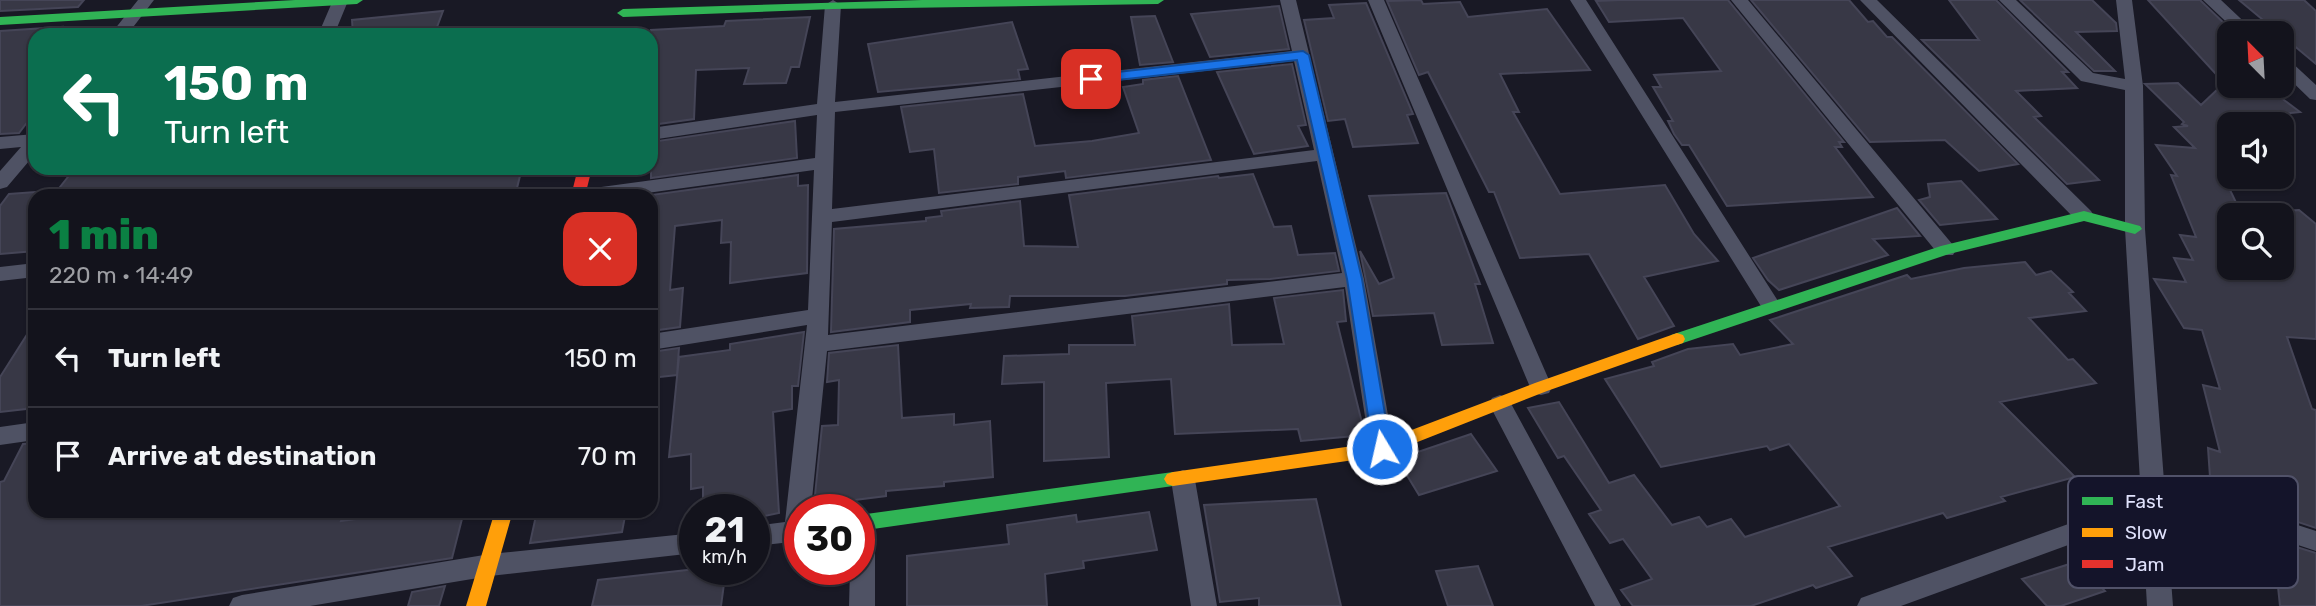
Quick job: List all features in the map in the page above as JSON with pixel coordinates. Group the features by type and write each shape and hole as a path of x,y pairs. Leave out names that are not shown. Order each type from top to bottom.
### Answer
{"street":[{"path":"0,21 140,6 356,0"},
{"path":"619,28 624,7 1158,0"},
{"path":"1288,0 1354,279 1382,449"},
{"path":"1376,0 1541,387"},
{"path":"1578,0 1771,306"},
{"path":"1740,0 1946,250"},
{"path":"1868,0 2084,216"},
{"path":"2007,0 2087,77 2134,86"},
{"path":"2124,0 2134,86 2135,229 2152,476"},
{"path":"2211,0 2235,21"},
{"path":"329,28 340,1"},
{"path":"802,494 817,344 824,216 826,108 833,5"},
{"path":"123,28 140,6"},
{"path":"658,133 826,108 1303,55"},
{"path":"2294,74 2316,95"},
{"path":"0,143 28,141"},
{"path":"0,183 28,149"},
{"path":"824,216 1326,154"},
{"path":"631,189 824,163"},
{"path":"875,521 1183,480 1382,449 1541,387 1771,306 1946,250 2084,216 2135,229"},
{"path":"0,274 28,271"},
{"path":"817,344 1354,279"},
{"path":"658,341 818,316"},
{"path":"1500,404 1608,606"},
{"path":"0,436 28,432"},
{"path":"1183,480 1204,606"},
{"path":"476,606 502,518"},
{"path":"1870,606 2068,529"},
{"path":"2298,536 2316,541"},
{"path":"242,606 490,565 679,545"},
{"path":"862,585 862,606"},
{"path":"2159,588 2160,606"}],"building":[{"path":"0,0 84,0 78,7 0,11"},
{"path":"1421,0 1423,4 1460,2 1468,17 1547,9 1590,70 1500,74 1519,112 1513,112 1560,194 1665,185 1694,234 1718,261 1644,277 1674,326 1638,339 1589,254 1520,258 1494,192 1489,192 1428,72 1419,75 1387,1"},
{"path":"1728,0 1844,142 1839,142 1842,147 1835,147 1873,197 1727,206 1689,145 1682,145 1674,134 1668,121 1673,121 1653,87 1661,87 1654,75 1721,71 1683,18 1609,22 1596,1"},
{"path":"1751,0 1849,0 1868,22 1873,21 1887,37 1892,37 2018,164 1979,171 1945,140 1870,142"},
{"path":"1949,0 1996,0 2068,72 2062,72 2077,88 2016,91 2041,116 2034,117 2099,180 2067,184 1922,40 1979,40"},
{"path":"2020,0 2092,0 2116,23 2117,31 2076,32 2115,71 2094,71"},
{"path":"2148,0 2200,0 2222,21 2217,21 2217,75"},
{"path":"2239,0 2304,0 2316,11 2316,64 2294,46 2294,21 2264,21"},
{"path":"1366,3 1413,114 1407,115 1418,143 1353,147 1345,119 1328,121 1304,20 1334,18 1329,5"},
{"path":"1279,6 1289,49 1210,57 1191,14"},
{"path":"443,11 437,28 353,28 352,20"},
{"path":"1155,16 1173,62 1140,65 1131,17"},
{"path":"810,17 799,67 791,67 786,83 744,84 749,68 696,70 694,119 658,124 658,30 724,26 726,21"},
{"path":"1012,22 1028,69 1018,70 1020,79 878,92 868,44"},
{"path":"28,29 28,121 19,133 0,134 0,31"},
{"path":"1292,64 1306,125 1298,126 1308,146 1254,154 1217,72"},
{"path":"1178,76 1211,160 1066,178 1065,171 1018,177 1018,184 939,193 934,149 910,152 901,107 1023,94 1035,146 1092,141 1139,133 1123,87 1143,84 1143,80"},
{"path":"2178,83 2201,105 2217,90 2217,98 2281,98 2300,112 2217,112 2217,189 2230,189 2236,203 2217,203 2217,280 2294,280 2294,210 2299,210 2316,224 2316,339 2287,337 2312,409 2316,410 2316,528 2298,522 2298,476 2210,476 2208,448 2220,452 2203,385 2220,389 2202,330 2184,328 2154,279 2186,282 2174,258 2193,260 2180,235 2196,237 2171,175 2177,176 2156,145 2195,148 2174,127 2188,126 2182,124 2184,122 2145,84"},
{"path":"795,121 797,158 651,178 651,175 658,175 658,141"},
{"path":"1253,174 1274,227 1291,226 1298,255 1335,253 1339,271 1270,279 1227,280 1227,284 1125,296 1010,296 1009,307 970,308 971,304 910,310 910,322 831,332 834,229 926,221 926,218 942,216 941,211 1020,201 1024,246 1078,247 1069,195"},
{"path":"70,175 520,175 517,188 509,189 58,189"},
{"path":"798,175 798,186 808,185 807,273 730,283 731,242 721,243 722,220 675,226 670,290 683,288 680,327 658,330 658,194"},
{"path":"1961,181 1997,219 1940,225 1919,200 1930,197 1928,184"},
{"path":"28,193 28,252 0,254 0,206 9,194"},
{"path":"1446,193 1480,284 1475,284 1493,343 1442,345 1434,313 1373,316 1360,251 1379,284 1394,278 1369,196"},
{"path":"1897,208 1920,236 1873,239 1888,255 1779,290 1768,280 1753,258"},
{"path":"2025,262 2036,275 2051,271 2073,292 2069,293 2086,311 2029,318 2068,360 2073,359 2096,383 2000,402 2074,476 2001,497 2005,501 1947,518 1943,513 1828,547 1852,576 1816,588 1813,585 1751,606 1633,606 1621,590 1652,579 1623,539 1610,543 1589,514 1601,510 1564,456 1558,458 1528,408 1559,402 1609,483 1634,475 1672,525 1699,517 1707,527 1731,519 1745,537 1840,506 1789,444 1770,450 1767,446 1661,467 1605,379 1654,366 1652,362 1688,349 1733,344 1740,355 1793,344 1770,320 1907,275 1911,279 1964,268"},
{"path":"1343,290 1346,321 1337,322 1365,435 1301,441 1298,429 1175,434 1171,379 1106,383 1109,457 1044,461 1044,382 1002,384 1004,356 1069,354 1069,345 1135,345 1132,316 1229,304 1232,345 1284,344 1274,298"},
{"path":"804,332 798,386 792,386 792,409 773,412 779,513 770,515 770,494 703,494 703,487 691,489 691,454 669,457 679,357 730,350 730,344"},
{"path":"28,333 26,409 0,412 0,377"},
{"path":"898,345 902,418 954,414 954,425 990,421 993,477 944,482 944,486 886,491 886,496 875,497 875,494 815,494 822,426 838,425 839,380 827,382 829,353"},
{"path":"679,348 677,375 658,377 658,351"},
{"path":"1471,434 1497,471 1419,495 1397,459"},
{"path":"23,444 28,444 28,518 342,518 341,521 363,518 462,518 452,558 141,606 0,606 0,482 4,481"},
{"path":"1316,499 1341,606 1259,606 1259,598 1220,602 1204,505"},
{"path":"1149,512 1157,550 1083,561 1084,568 1045,574 1047,606 907,606 907,556 1009,544 1007,525 1076,515 1077,522"},
{"path":"535,518 625,518 622,532 530,543"},
{"path":"2298,547 2316,553 2316,606 2280,606 2278,588 2298,588"},
{"path":"2068,565 2068,588 2102,588 2105,591 2061,606 2047,606 2022,579"},
{"path":"1478,566 1493,606 1448,606 1436,571"},
{"path":"679,571 679,585 724,585 721,606 592,606 598,580"},
{"path":"445,586 439,606 408,606 412,592"}],"traffic: fast":[{"path":"0,21 357,0"},
{"path":"623,13 833,5 1158,0"},
{"path":"1677,339 1946,250 2084,216 2135,229"},
{"path":"875,521 1173,479"}],"traffic: slow":[{"path":"1173,479 1382,449 1541,387 1677,339"},
{"path":"476,606 502,518"}],"traffic: jam":[{"path":"580,189 583,175"}],"route":[{"path":"1091,79 1303,55 1354,279 1382,449"}]}
